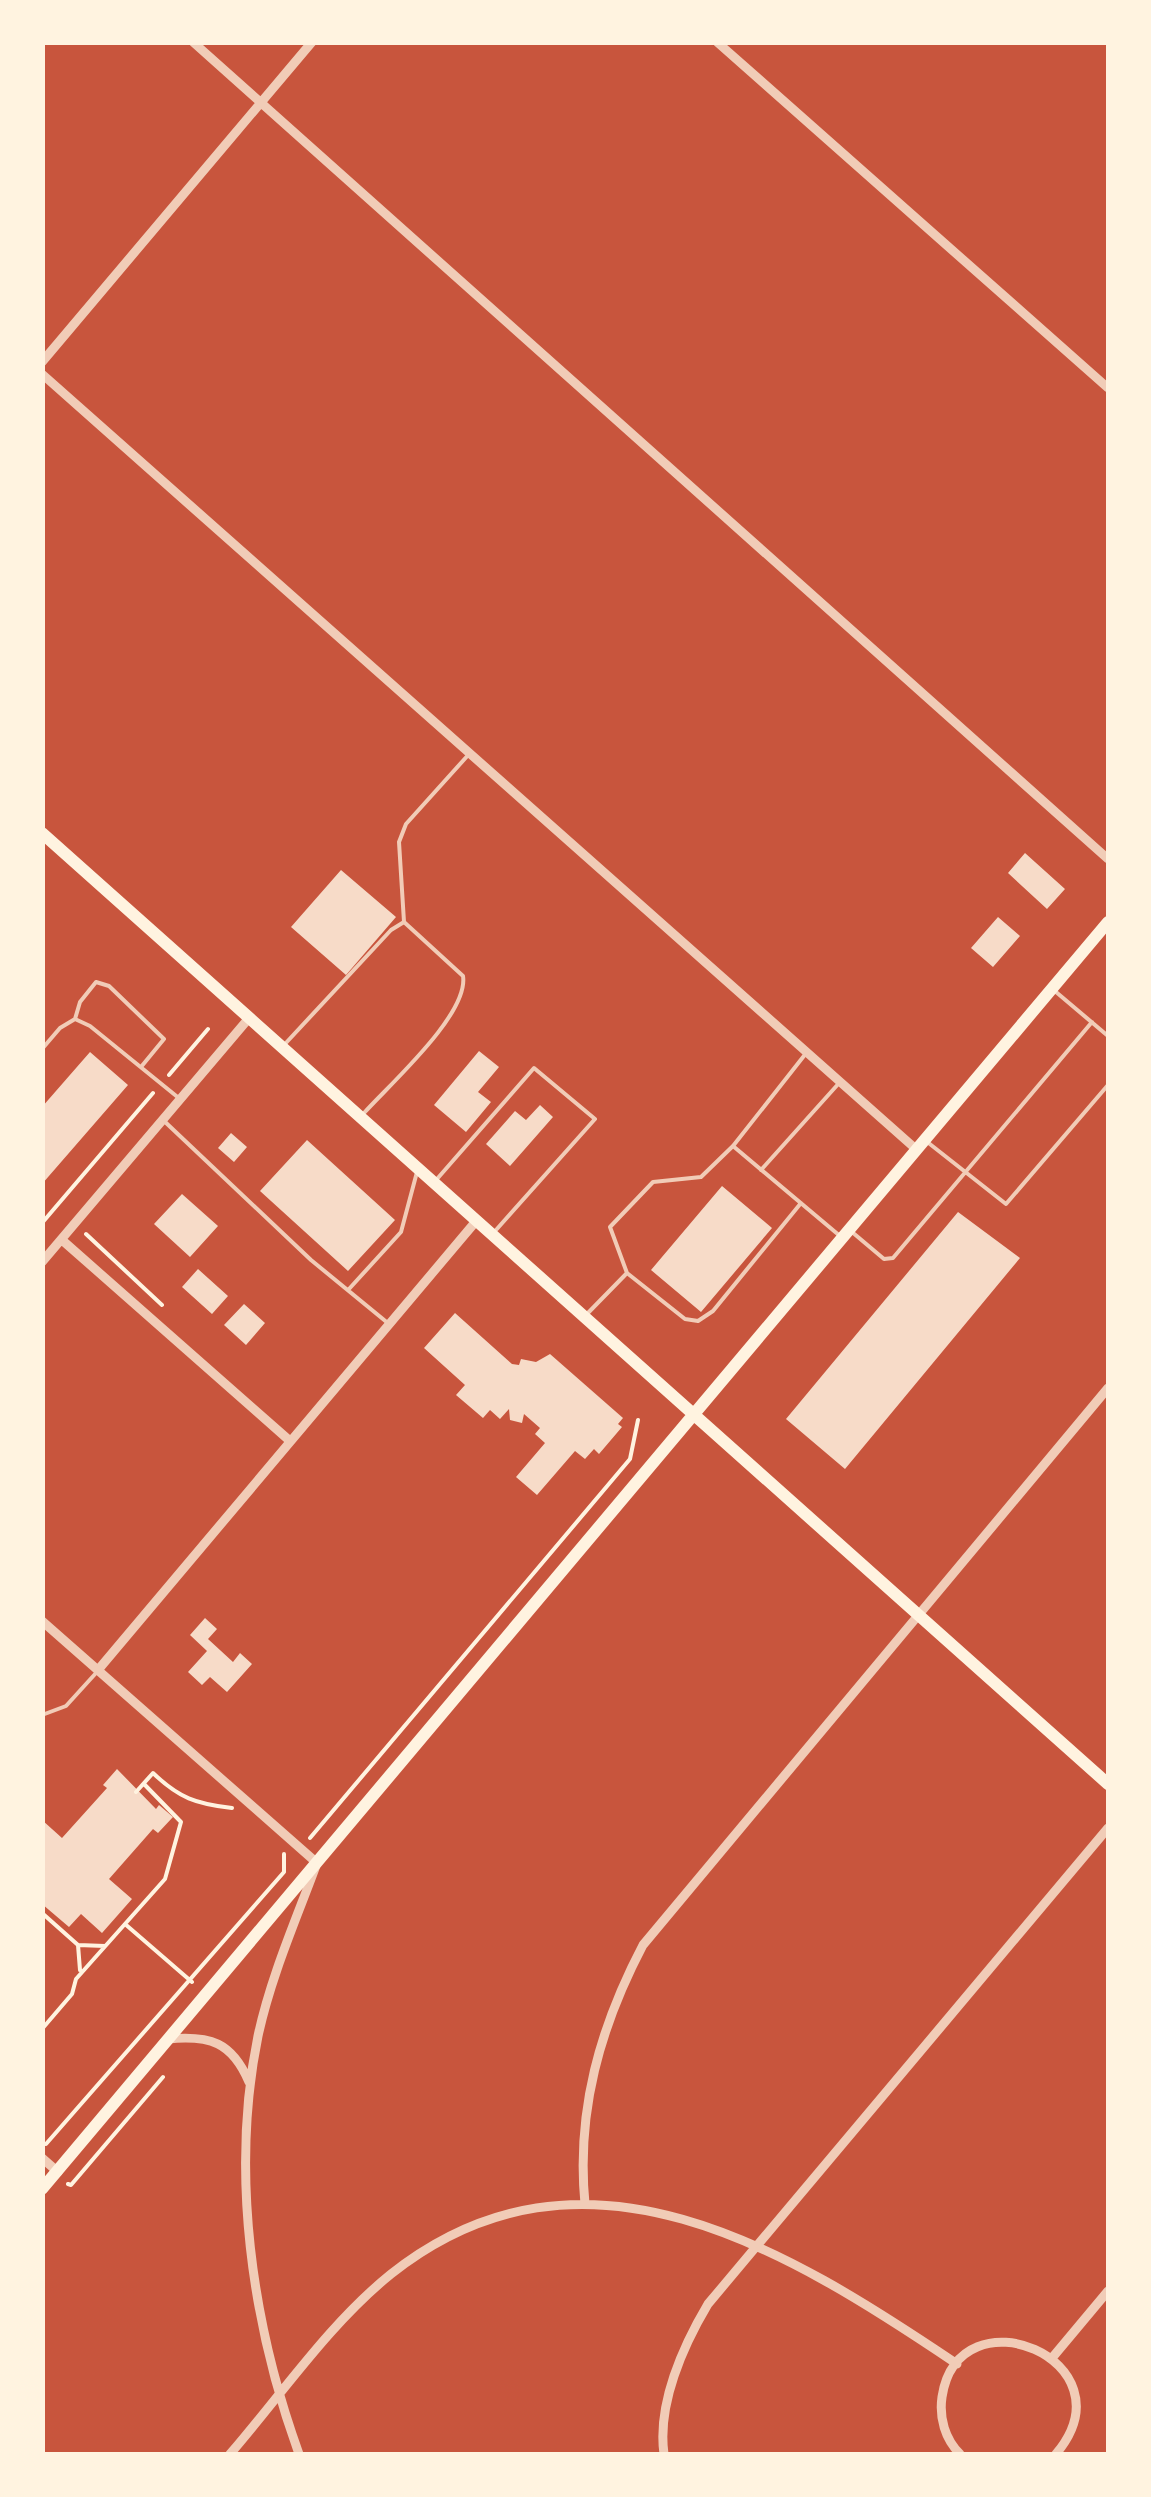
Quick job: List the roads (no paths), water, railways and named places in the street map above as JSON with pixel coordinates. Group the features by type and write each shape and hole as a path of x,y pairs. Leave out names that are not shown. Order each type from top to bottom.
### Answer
{"main road":[{"path":"42,833 1108,1784"},
{"path":"42,2189 1108,922"}],"street":[{"path":"193,42 1108,859"},
{"path":"42,362 312,42"},
{"path":"717,42 1108,388"},
{"path":"42,374 840,1082 921,1145"},
{"path":"43,1260 249,1018"},
{"path":"98,1670 478,1220"},
{"path":"62,1240 290,1441"},
{"path":"585,2204 582,2174 592,2071 606,2025 643,1945 1108,1388"},
{"path":"42,1621 317,1863 270,1992 250,2085 246,2176 258,2297 280,2396 299,2454"},
{"path":"664,2454 670,2400 684,2344 708,2304 1108,1828"},
{"path":"168,2039 189,2037 218,2044 239,2059 250,2085"},
{"path":"42,2158 58,2172"},
{"path":"230,2454 353,2309 424,2252 492,2219 542,2206 585,2204 670,2213 755,2244 848,2291 958,2364"},
{"path":"1052,2358 1108,2291"},
{"path":"960,2454 945,2432 941,2412 946,2381 973,2350 1010,2341 1030,2345 1052,2358 1065,2373 1075,2410 1058,2454"}],"lane":[{"path":"361,1116 456,1010 464,987 463,976 404,922 399,842 406,824 470,752"},
{"path":"282,1047 391,930 404,922"},
{"path":"42,1048 60,1028 75,1020 89,986 96,982 109,986 164,1039 139,1068"},
{"path":"1052,990 1108,1036"},
{"path":"75,1020 90,1026 180,1100"},
{"path":"733,1146 801,1203 889,1260 1092,1022"},
{"path":"801,1203 705,1318 686,1318 628,1273 610,1227 653,1182 701,1177 733,1146 807,1052"},
{"path":"434,1182 534,1068 595,1119 493,1234"},
{"path":"761,1170 840,1082"},
{"path":"921,1145 1006,1204 1108,1085"},
{"path":"163,1120 312,1260 389,1324"},
{"path":"349,1289 401,1232 415,1192 418,1167"},
{"path":"585,1316 628,1273"},
{"path":"42,1716 66,1706 98,1670"}]}
